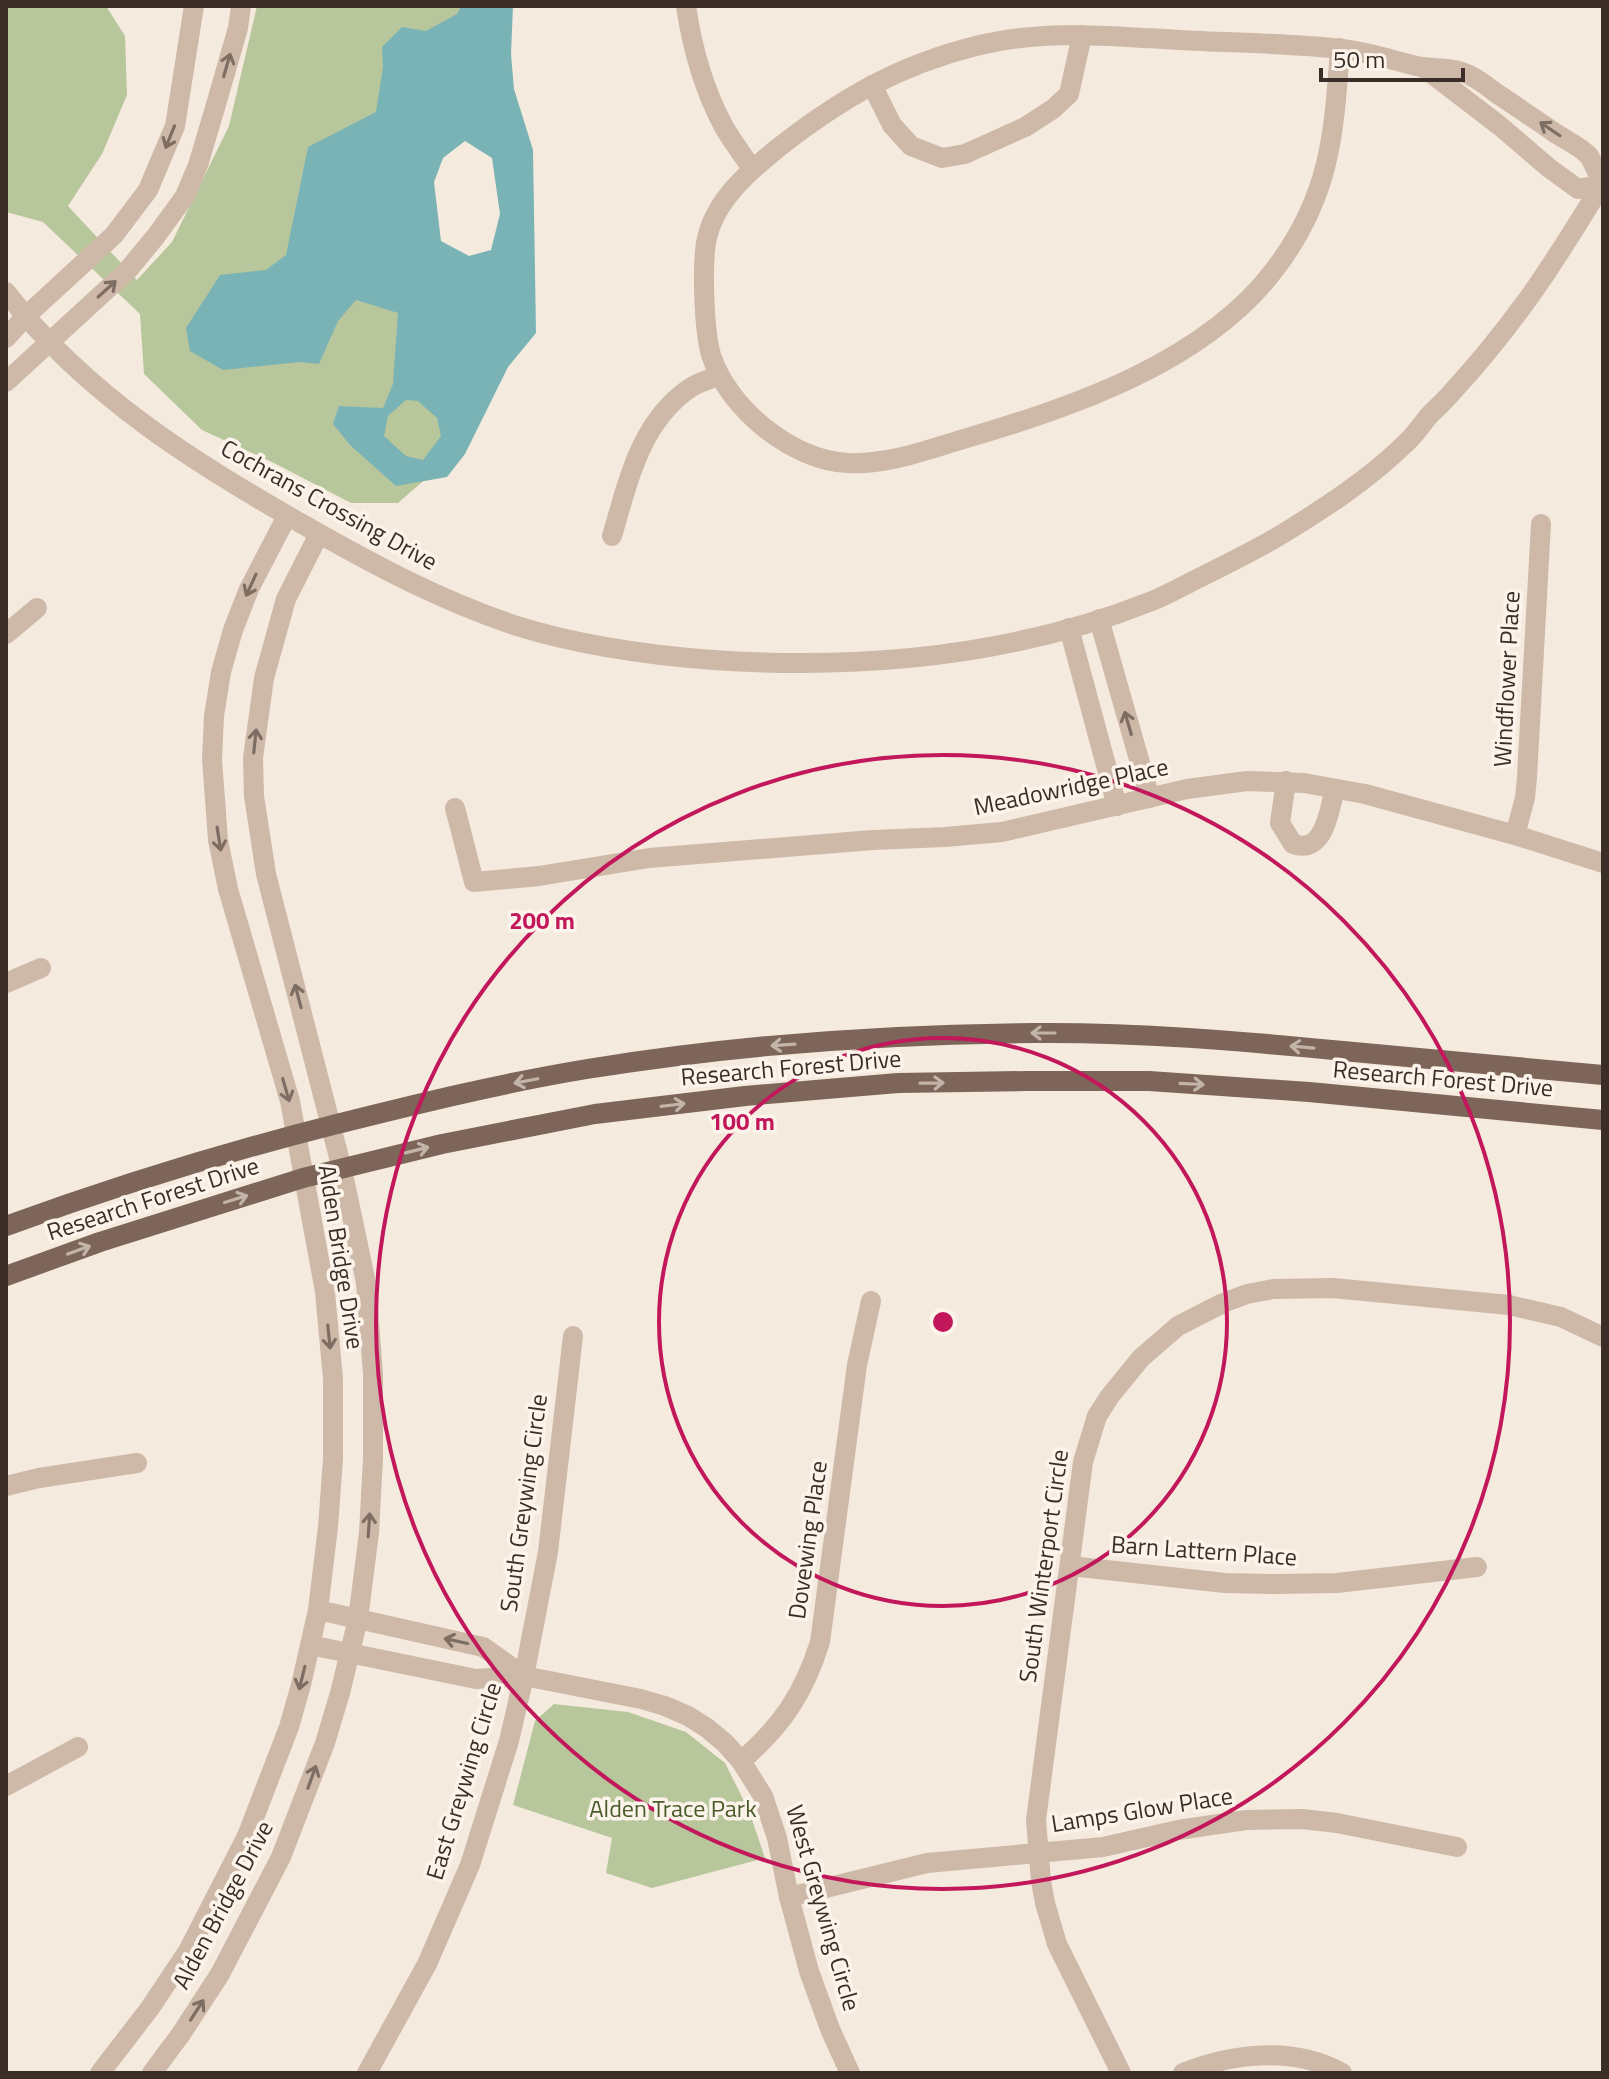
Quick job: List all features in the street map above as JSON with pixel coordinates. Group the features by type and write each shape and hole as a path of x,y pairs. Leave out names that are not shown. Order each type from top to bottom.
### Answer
{"main road":[{"name":"Research Forest Drive","path":"6,1226 170,1170 435,1099 587,1069 739,1048 897,1036 1035,1033 1157,1036 1603,1075"},
{"name":"Research Forest Drive","path":"6,1276 100,1242 303,1178 442,1144 595,1114 745,1096 898,1083 1149,1081 1309,1092 1603,1120"}],"street":[{"path":"6,338 114,235 148,190 175,126 194,6"},
{"path":"6,382 127,271 185,196 215,108 238,28 241,6"},
{"path":"686,6 703,79 724,126 752,169"},
{"path":"1340,48 1335,124 1327,167 1312,207 1283,258 1236,312 1192,345 1130,379 1021,423 903,457 845,463 802,451 777,438 744,408 720,376 710,350 704,287 706,245 712,222 734,187 752,169 831,108 894,73 980,45 1038,35 1082,35 1340,48 1423,67 1459,70 1588,155 1603,183 1578,189 1423,67"},
{"path":"872,85 892,125 911,146 942,158 965,154 1025,127 1053,109 1069,94 1082,35"},
{"name":"Cochrans Crossing Drive","path":"6,292 49,341 130,415 287,516 381,569 441,597 517,625 618,650 761,663 844,662 957,653 1035,638 1099,619 1154,600 1252,552 1326,508 1409,440 1470,372 1526,301 1603,183"},
{"path":"612,536 630,473 649,432 692,386 720,376"},
{"name":"Alden Bridge Drive","path":"100,2073 150,2008 188,1951 247,1836 289,1727 318,1610 331,1486 333,1379 325,1292 290,1101 228,889 218,840 212,759 214,716 221,672 233,630 249,589 287,516"},
{"name":"Windflower Place","path":"1515,835 1527,777 1541,524"},
{"name":"Alden Bridge Drive","path":"152,2073 220,1974 281,1857 325,1743 350,1654 358,1619 370,1518 373,1374 366,1283 342,1169 266,874 254,796 253,758 264,678 286,599 319,534"},
{"path":"6,634 37,608"},
{"path":"1099,619 1150,798"},
{"path":"1069,628 1117,806"},
{"name":"Meadowridge Place","path":"455,808 474,882 539,876 649,858 1002,832 1187,789 1247,781 1286,781 1365,794 1603,863"},
{"path":"1286,781 1280,823 1293,844 1301,847 1321,837 1335,789"},
{"path":"6,983 41,968"},
{"name":"South Winterport Circle","path":"1121,2073 1057,1944 1045,1903 1036,1820 1083,1462 1097,1416 1110,1396 1141,1358 1178,1326 1223,1303 1273,1289 1333,1288 1509,1305 1561,1317 1603,1337"},
{"name":"Dovewing Place","path":"741,1761 764,1741 792,1707 820,1642 857,1365 871,1301"},
{"name":"South Greywing Circle","path":"524,1676 548,1552 573,1336"},
{"path":"6,1486 137,1463"},
{"name":"Barn Lattern Place","path":"1070,1566 1225,1583 1276,1584 1337,1583 1477,1567"},
{"path":"318,1610 483,1647 524,1676"},
{"path":"310,1645 476,1679 524,1676 641,1699 688,1716 725,1743 741,1761"},
{"name":"East Greywing Circle","path":"367,2073 427,1964 470,1865 509,1741 524,1676"},
{"path":"6,1786 78,1747"},
{"name":"West Greywing Circle","path":"741,1761 763,1796 777,1838 809,1971 850,2073"},
{"name":"Lamps Glow Place","path":"789,1897 927,1863 1103,1847 1212,1824 1271,1819 1337,1823 1457,1847"},
{"path":"1183,2073 1225,2059 1278,2056 1305,2059 1342,2073"}],"green space":[{"path":"6,6 106,6 125,36 127,95 102,154 68,206 137,280 172,242 229,126 257,6 490,6 407,173 453,431 436,470 398,503 351,503 202,430 144,374 140,314 43,222 6,212"},
{"name":"Alden Trace Park","path":"554,1704 628,1712 686,1732 725,1763 749,1811 765,1858 652,1888 606,1873 612,1838 513,1805 535,1721"}],"water":[{"path":"461,6 513,6 511,54 514,89 533,150 536,333 508,367 465,454 447,477 396,486 350,445 333,424 339,406 383,408 393,384 398,313 356,300 338,321 319,364 300,362 223,370 190,351 186,328 220,275 266,270 286,255 308,147 376,112 383,67 382,47 402,27 426,31 457,14","holes":["465,141 492,158 500,214 491,250 469,256 441,241 434,182 443,158","406,400 418,401 437,418 441,436 423,460 406,456 384,436 388,416"]}]}
